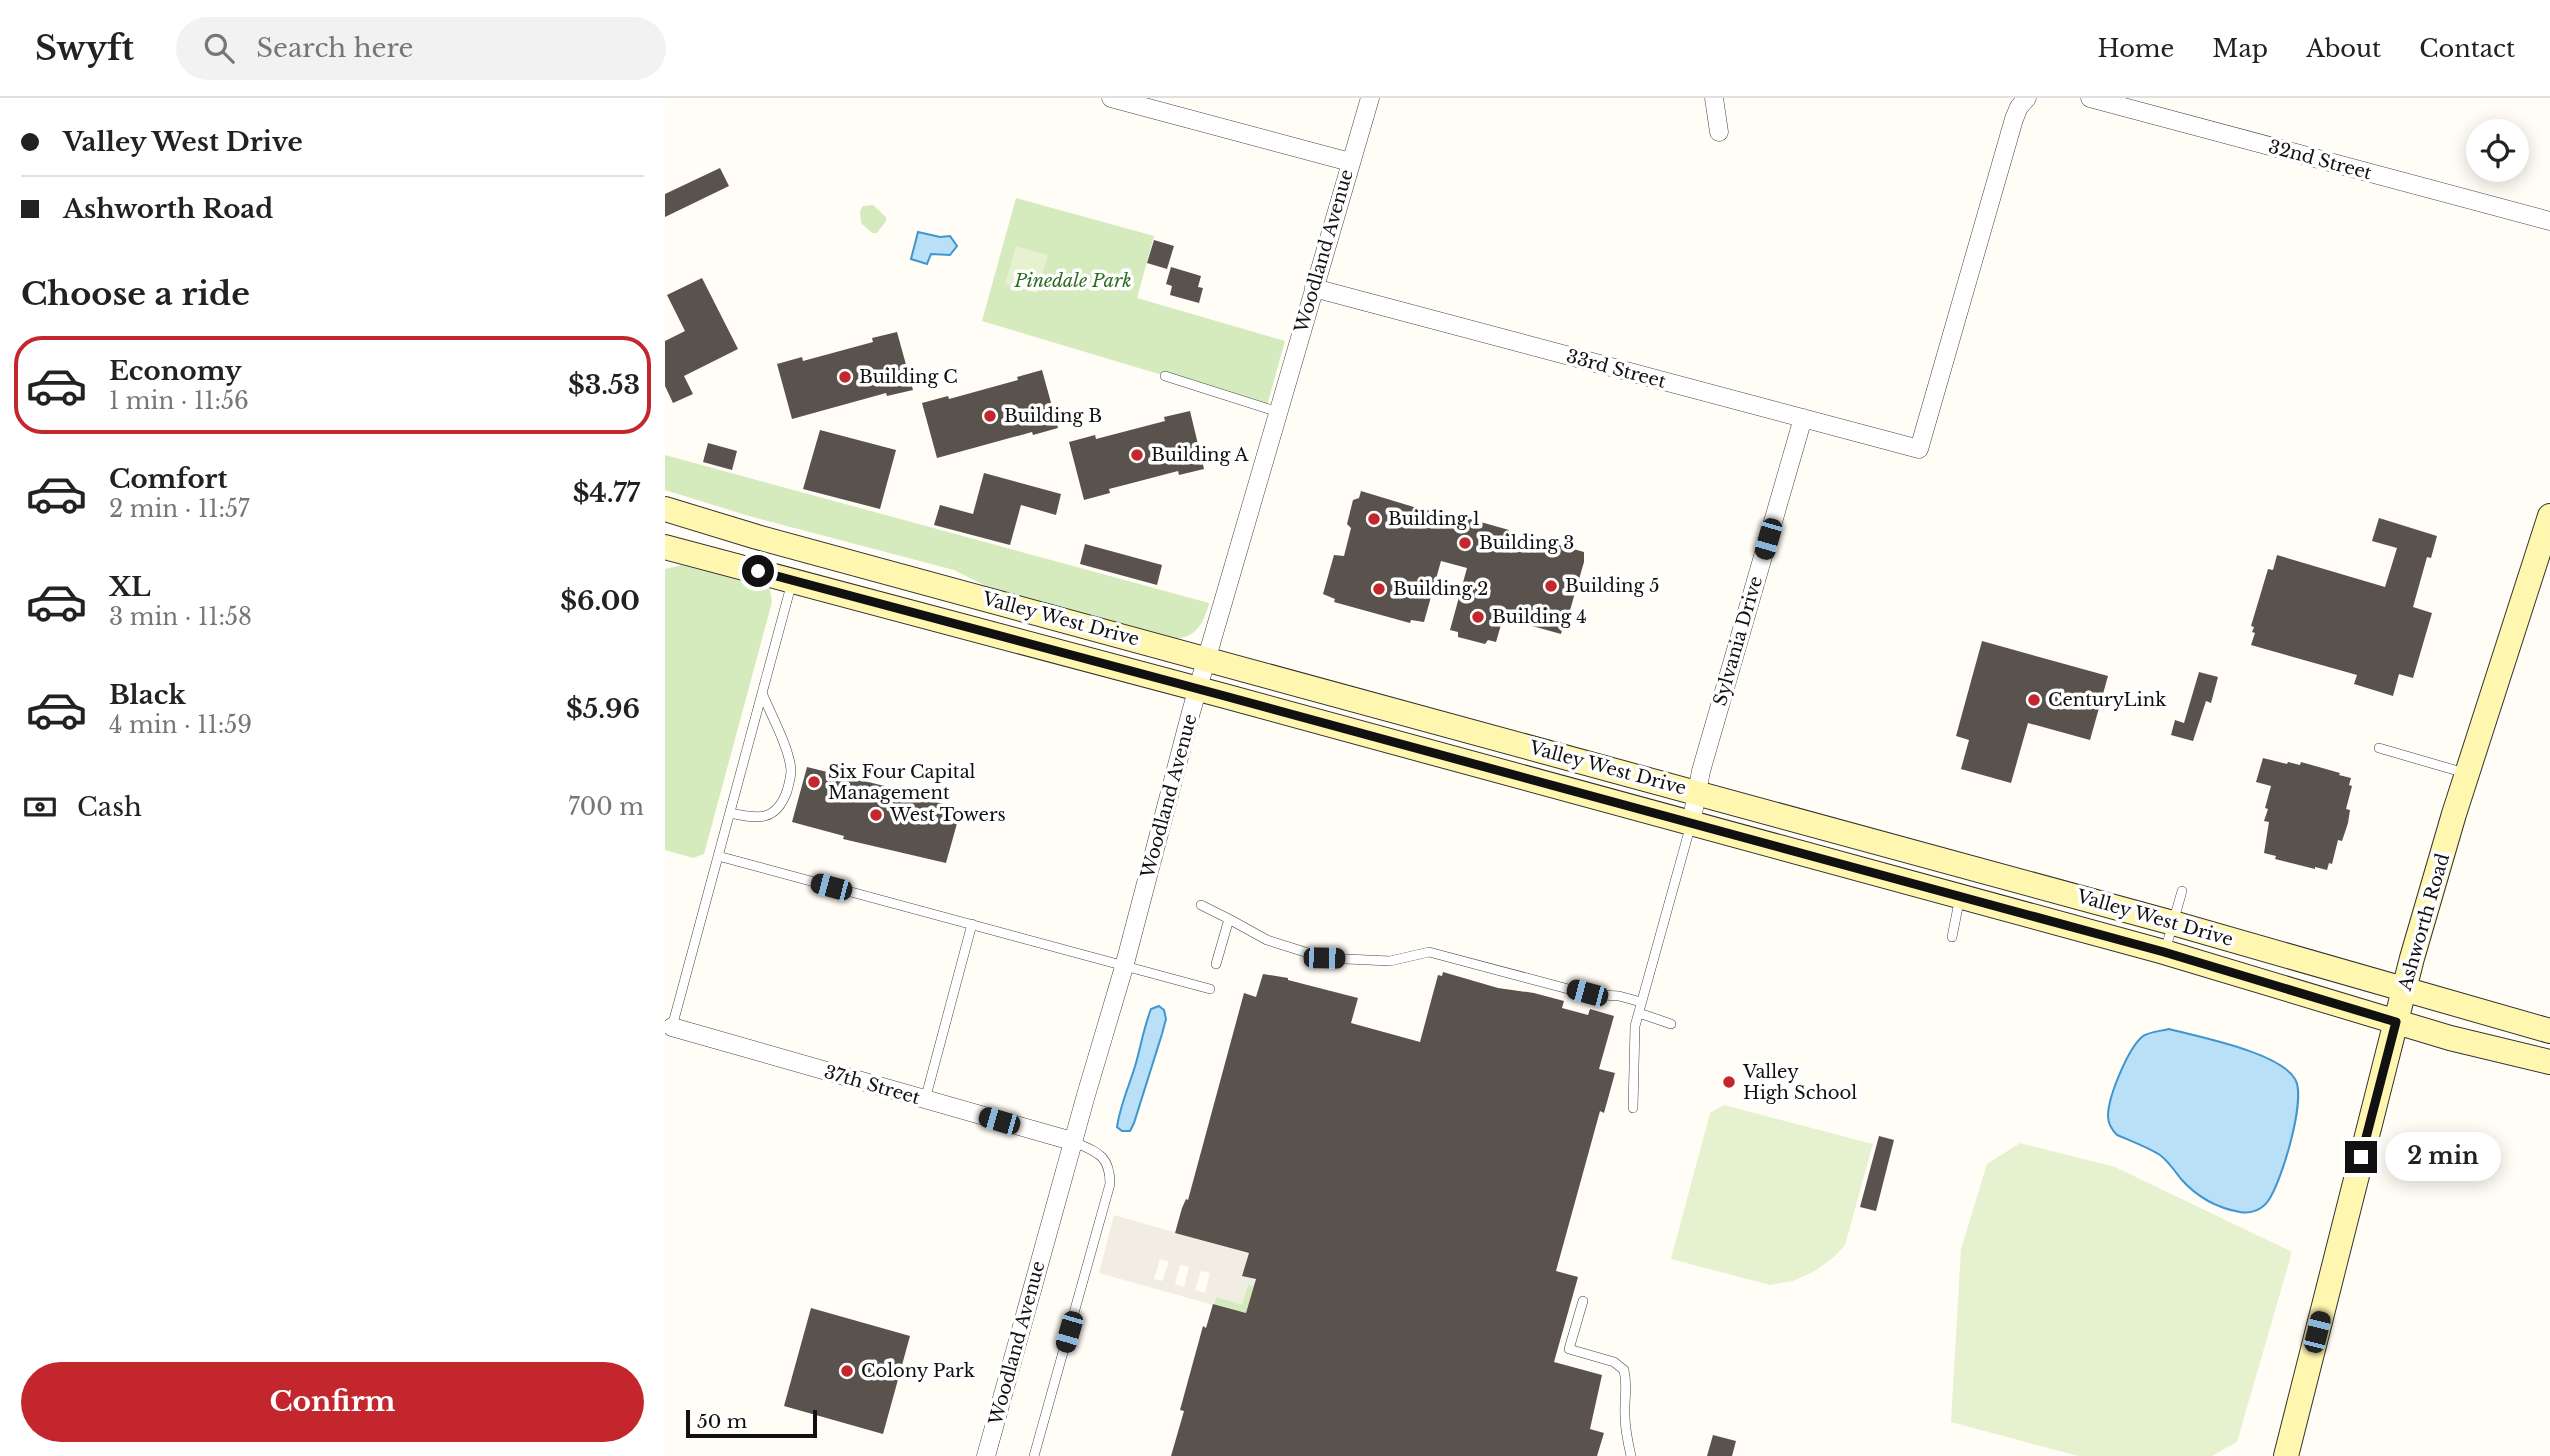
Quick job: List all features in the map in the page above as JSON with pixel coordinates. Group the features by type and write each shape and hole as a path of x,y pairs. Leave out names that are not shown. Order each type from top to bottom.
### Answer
{"main road":[{"name":"Valley West Drive","path":"665,509 770,541 2173,923 2550,1031"},
{"name":"Ashworth Road","path":"2285,1456 2404,991 2468,774 2550,516"},
{"name":"Valley West Drive","path":"665,547 2164,952 2396,1022 2550,1062"}],"street":[{"path":"1111,98 1350,162"},
{"name":"Woodland Avenue","path":"986,1456 1198,689 1370,98"},
{"path":"1714,98 1719,132"},
{"name":"33rd Street","path":"1314,288 1919,449 2014,119 2027,98"},
{"name":"32nd Street","path":"2090,98 2550,221"},
{"name":"Sylvania Drive","path":"1691,824 1696,791 1803,418"},
{"name":"37th Street","path":"672,1027 1072,1142"}],"lane":[{"path":"1165,376 1278,412"},
{"path":"672,1027 793,580"},
{"path":"730,813 759,818 769,816 783,800 789,785 791,771 788,759 762,693"},
{"path":"2379,748 2468,774"},
{"path":"1633,1108 1635,1026 1691,824"},
{"path":"718,856 1210,989"},
{"path":"2164,952 2182,891"},
{"path":"1952,937 1960,897"},
{"path":"1201,905 1267,940 1324,958 1390,961 1429,952 1587,993 1619,996 1641,1002"},
{"path":"1216,964 1229,919"},
{"path":"925,1100 972,925"},
{"path":"1639,1013 1671,1024"},
{"path":"1034,1456 1109,1184 1110,1170 1101,1155 1072,1142"},
{"path":"1583,1301 1569,1349 1614,1362 1625,1370 1628,1388 1626,1429 1631,1456"}],"green space":[{"name":"Pinedale Park","path":"1016,198 1154,236 1137,298 1285,341 1266,409 1199,386 982,321"},
{"path":"873,205 886,217 877,233 872,233 861,223 860,211 863,206"},
{"path":"1016,246 1048,255 1037,293 1005,284"},
{"path":"665,455 1209,603 1199,627 1190,635 1176,639 996,591 954,570 749,516 665,490"},
{"path":"682,565 763,584 770,590 772,602 704,854 693,858 665,850 665,569"},
{"path":"1724,1105 1873,1144 1845,1245 1815,1271 1793,1281 1770,1285 1671,1259 1710,1113"},
{"path":"2020,1143 2115,1167 2292,1252 2237,1442 2212,1456 2078,1456 1951,1422 1961,1249 1987,1164"},
{"path":"1248,1284 1254,1286 1246,1313 1214,1304 1216,1297"}],"shaded area":[{"path":"1114,1215 1250,1254 1242,1275 1255,1279 1254,1286 1248,1285 1242,1305 1216,1297 1213,1305 1099,1273","holes":["1160,1259 1169,1262 1162,1281 1154,1279","1180,1265 1189,1267 1184,1287 1175,1284","1201,1271 1210,1273 1205,1293 1195,1290"]}],"water":[{"path":"918,232 940,237 950,236 957,246 950,255 931,254 927,264 911,259"},
{"path":"1159,1006 1164,1010 1166,1019 1162,1034 1134,1123 1130,1131 1122,1131 1117,1127 1118,1119 1146,1023 1151,1009"},
{"path":"2169,1029 2256,1053 2286,1069 2295,1079 2298,1104 2291,1141 2273,1192 2259,1209 2240,1212 2208,1201 2187,1185 2160,1155 2117,1135 2111,1126 2108,1116 2111,1097 2131,1051 2143,1036"}],"building":[{"path":"720,168 729,186 665,217 665,194"},
{"path":"1154,240 1174,246 1167,269 1147,263"},
{"path":"1171,267 1201,276 1198,287 1203,288 1199,303 1170,295 1172,286 1166,284"},
{"path":"702,278 738,349 684,376 693,394 673,403 665,386 665,341 685,331 667,295"},
{"name":"Building C","path":"897,332 913,390 887,396 886,393 792,419 777,364 802,357 803,361 873,342 872,338"},
{"name":"Building B","path":"1042,370 1058,428 1033,435 1032,432 937,458 922,403 948,396 949,399 1018,380 1017,377"},
{"name":"Building A","path":"1190,411 1204,469 1179,475 1178,471 1109,489 1110,493 1084,500 1069,442 1095,435 1096,439 1165,421 1164,417"},
{"path":"820,430 896,450 880,509 803,489"},
{"path":"708,443 737,451 732,470 703,462"},
{"path":"984,473 1061,494 1056,515 1021,505 1010,545 934,525 940,505 973,514"},
{"path":"1361,491 1427,511 1431,508 1509,530 1512,535 1541,543 1541,540 1584,552 1584,562 1561,634 1503,618 1496,642 1488,640 1485,644 1458,637 1458,632 1450,630 1467,568 1441,561 1424,622 1411,620 1410,623 1334,602 1335,599 1323,594 1334,555 1344,556 1351,528 1347,524 1353,500 1359,498"},
{"path":"2379,518 2437,536 2431,558 2427,557 2413,607 2432,613 2413,678 2399,674 2393,696 2354,684 2357,675 2251,645 2255,633 2252,632 2254,627 2251,626 2268,569 2273,570 2277,555 2385,587 2397,548 2372,541"},
{"path":"1085,544 1162,565 1157,585 1080,564"},
{"name":"CenturyLink","path":"1982,641 2108,676 2090,740 2028,723 2011,783 1961,769 1969,740 1956,736"},
{"path":"2199,672 2218,677 2211,703 2206,701 2193,741 2171,735 2175,720 2184,723"},
{"path":"2263,758 2287,764 2300,765 2301,762 2351,778 2349,785 2352,786 2346,809 2350,810 2348,823 2342,841 2338,840 2332,864 2329,863 2327,870 2275,859 2276,856 2264,853 2269,822 2264,821 2268,809 2265,808 2271,786 2256,782"},
{"name":"West Towers","path":"807,767 909,792 908,794 961,809 946,863 843,839 844,836 792,822"},
{"path":"1443,972 1498,988 1564,1001 1562,1008 1588,1015 1590,1009 1614,1016 1599,1069 1615,1073 1604,1113 1600,1111 1556,1271 1578,1277 1554,1362 1602,1375 1590,1429 1604,1433 1597,1456 1171,1456 1184,1411 1180,1410 1203,1326 1206,1328 1213,1304 1246,1313 1256,1279 1242,1276 1249,1253 1175,1233 1182,1208 1186,1199 1188,1200 1244,993 1256,997 1263,974 1288,978 1358,998 1351,1023 1420,1042 1438,975 1442,976"},
{"path":"1879,1136 1894,1140 1876,1211 1860,1207"},
{"name":"Colony Park","path":"811,1308 910,1336 883,1434 784,1406"},
{"path":"1713,1435 1736,1441 1732,1456 1707,1456"}],"place":[{"name":"Building C","path":"845,377"},
{"name":"Building B","path":"990,416"},
{"name":"Building A","path":"1137,455"},
{"name":"Building 1","path":"1374,519"},
{"name":"Building 3","path":"1465,543"},
{"name":"Building 5","path":"1551,586"},
{"name":"Building 2","path":"1379,589"},
{"name":"Building 4","path":"1478,617"},
{"name":"CenturyLink","path":"2034,700"},
{"name":"Six Four Capital Management","path":"814,782"},
{"name":"West Towers","path":"876,815"},
{"name":"Valley High School","path":"1729,1082"},
{"name":"Colony Park","path":"847,1371"}],"route":[{"path":"758,571 2164,952 2396,1022 2361,1157"}]}
